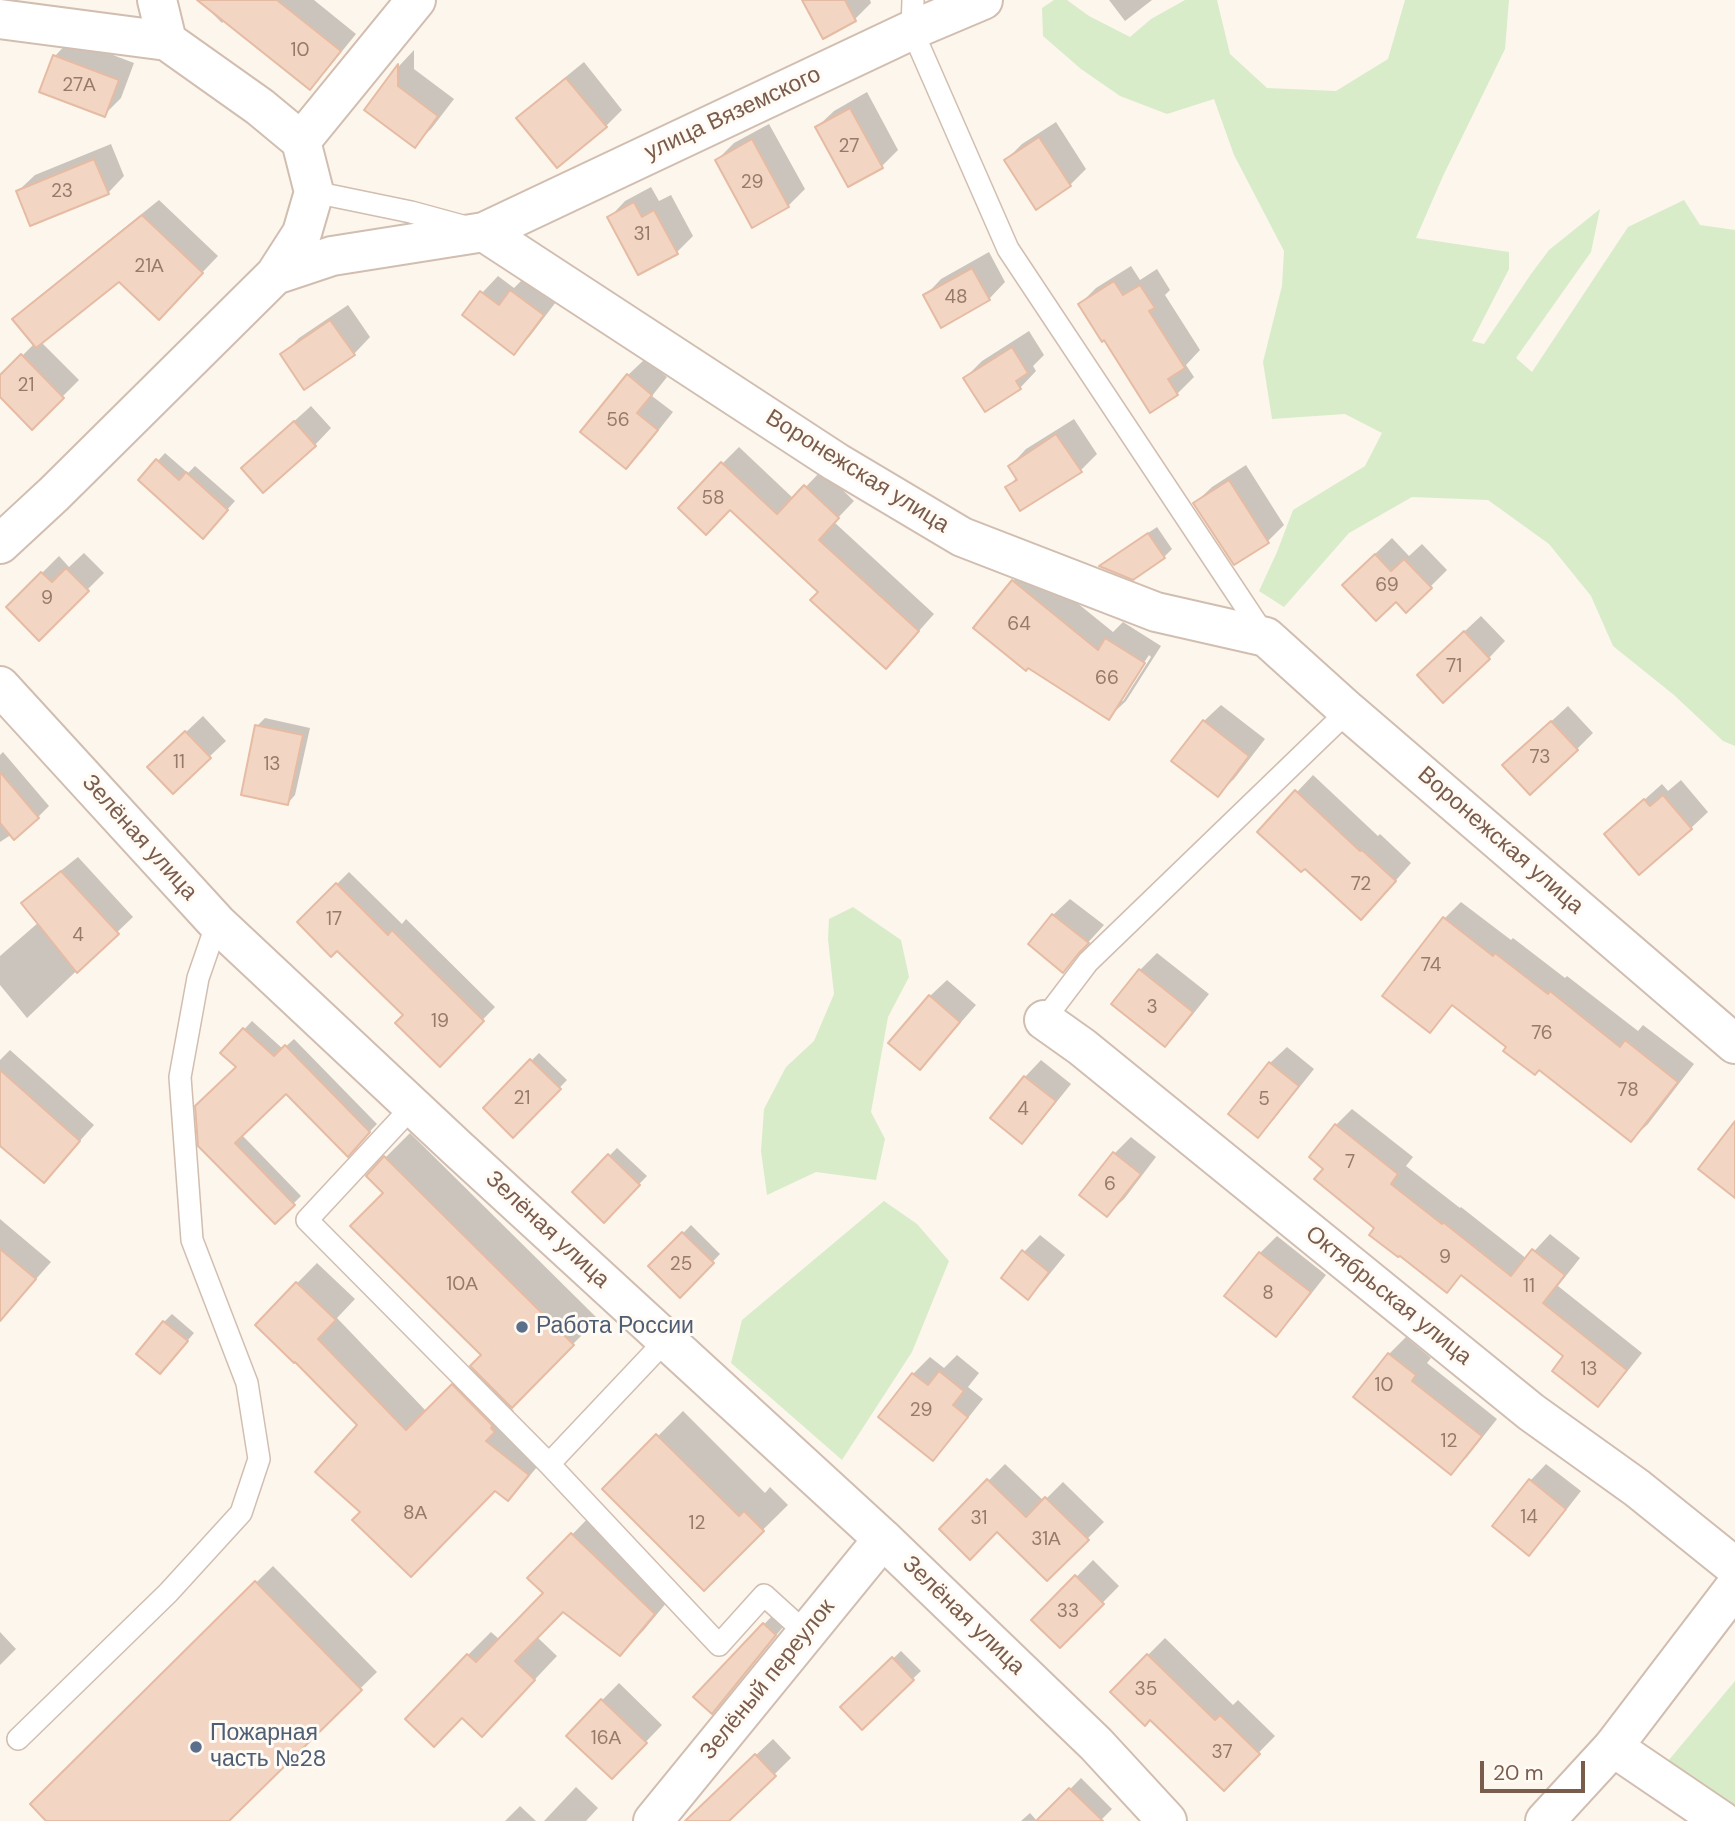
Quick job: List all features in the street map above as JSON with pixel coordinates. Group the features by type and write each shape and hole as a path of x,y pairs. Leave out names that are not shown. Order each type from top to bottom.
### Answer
{"street":[{"path":"157,0 167,41"},
{"path":"301,141 416,0"},
{"name":"улица Вяземского","path":"275,275 332,256 484,232 913,15 983,0"},
{"path":"0,19 167,41 260,107 301,141 314,192 302,233 275,275 0,544"},
{"name":"Воронежская улица","path":"484,232 836,462 962,537 1156,612 1266,637 1735,1044"},
{"name":"Зелёная улица","path":"0,686 217,923 883,1539 1096,1744 1167,1821"},
{"name":"Октябрьская улица","path":"1044,1020 1082,1047 1531,1412 1637,1488 1735,1567"},
{"name":"Зелёный переулок","path":"663,1817 883,1539"},
{"path":"1545,1821 1613,1747 1735,1587"},
{"path":"1613,1747 1722,1821"}],"lane":[{"name":"Воронежская улица","path":"913,15 1008,249 1266,637"},
{"path":"314,192 411,212 484,232"},
{"path":"1044,1020 1088,962 1348,710"},
{"path":"18,1739 168,1593 241,1513 259,1459 247,1383 192,1240 180,1077 198,978 217,923"},
{"path":"413,1106 307,1220 549,1464 719,1645 764,1595 807,1634"},
{"path":"549,1464 666,1340"}],"green space":[{"path":"1054,0 1067,0 1089,16 1130,37 1151,19 1185,0 1217,0 1230,54 1267,88 1336,91 1388,59 1405,0 1509,0 1505,49 1416,238 1509,252 1509,269 1472,341 1484,344 1549,250 1600,209 1591,252 1516,358 1532,372 1628,227 1684,200 1700,225 1735,230 1735,746 1723,741 1674,695 1613,646 1591,596 1549,544 1488,500 1412,497 1349,533 1284,607 1259,591 1293,510 1365,466 1382,433 1345,414 1272,419 1263,362 1282,286 1284,251 1234,155 1214,99 1167,114 1120,96 1081,69 1043,36 1042,8"},
{"path":"853,907 901,940 909,977 888,1017 871,1112 885,1139 876,1180 816,1172 767,1195 761,1151 764,1109 786,1067 814,1041 834,994 828,939 829,919"},
{"path":"884,1201 917,1224 949,1261 912,1352 842,1460 731,1363 742,1320"},
{"path":"1735,1681 1735,1821 1663,1767"}],"building":[{"path":"197,0 277,0 341,51 310,90"},
{"path":"802,0 845,0 856,21 823,39"},
{"path":"53,55 119,80 105,117 39,92"},
{"path":"398,64 398,86 438,116 415,148 364,110"},
{"path":"566,78 607,127 557,168 516,118"},
{"path":"850,108 883,168 848,187 815,127"},
{"path":"1039,137 1071,186 1036,210 1004,160"},
{"path":"752,139 789,207 752,228 715,160"},
{"path":"94,159 109,194 30,226 16,191"},
{"path":"634,202 642,217 654,210 678,254 638,275 607,217"},
{"path":"142,215 203,273 159,320 119,282 36,348 12,319"},
{"path":"972,268 990,300 941,328 923,295"},
{"path":"1114,281 1123,295 1140,285 1155,308 1149,311 1185,368 1168,379 1178,395 1150,413 1078,304"},
{"path":"510,290 544,315 514,355 462,315 480,291 499,305"},
{"path":"330,320 355,355 304,390 280,354"},
{"path":"1012,347 1028,373 1016,381 1021,389 985,412 963,378"},
{"path":"21,354 64,398 32,430 0,397 0,375"},
{"path":"627,374 652,395 637,413 658,430 626,469 580,432"},
{"path":"294,421 316,446 263,493 241,468"},
{"path":"1056,434 1082,472 1020,511 1005,487 1017,480 1008,466"},
{"path":"156,459 179,480 186,472 228,510 203,539 138,480"},
{"path":"721,462 777,514 804,485 839,518 819,540 919,631 886,669 810,600 818,592 730,510 706,535 678,508"},
{"path":"1229,480 1269,543 1234,565 1193,503"},
{"path":"1148,533 1165,558 1133,580 1099,566"},
{"path":"1375,554 1391,571 1404,559 1432,588 1406,613 1396,602 1376,621 1342,585"},
{"path":"66,568 89,591 39,641 6,607 41,572 52,582"},
{"path":"1012,580 1098,650 1105,638 1145,663 1109,720 1028,668 1026,671 973,628"},
{"path":"1464,631 1490,659 1443,703 1417,675"},
{"path":"1203,720 1249,756 1218,797 1171,761"},
{"path":"1551,721 1578,750 1530,795 1502,765"},
{"path":"255,725 303,735 288,805 241,795"},
{"path":"185,731 211,758 173,794 147,767"},
{"path":"0,772 39,818 14,840 0,823"},
{"path":"1295,790 1396,881 1361,920 1305,869 1301,872 1257,832"},
{"path":"1663,795 1692,829 1639,875 1604,834 1644,799 1650,806"},
{"path":"61,871 119,934 77,973 21,903"},
{"path":"336,883 388,935 392,930 484,1021 440,1067 395,1023 403,1015 337,951 331,957 297,922"},
{"path":"1052,914 1089,943 1063,973 1028,944"},
{"path":"1443,917 1493,956 1495,953 1548,994 1550,991 1620,1047 1625,1040 1678,1082 1631,1142 1539,1070 1535,1075 1503,1051 1506,1047 1452,1005 1430,1033 1382,996"},
{"path":"1139,969 1193,1012 1165,1047 1111,1004"},
{"path":"929,995 960,1022 920,1070 888,1043"},
{"path":"243,1028 274,1056 285,1045 370,1132 348,1157 286,1094 235,1143 295,1205 275,1224 198,1146 195,1106 236,1067 220,1053"},
{"path":"530,1059 561,1089 513,1138 483,1108"},
{"path":"1269,1062 1299,1086 1258,1138 1228,1114"},
{"path":"0,1070 80,1141 44,1183 0,1146"},
{"path":"1024,1076 1056,1101 1022,1144 990,1118"},
{"path":"1735,1121 1735,1198 1698,1169"},
{"path":"1335,1124 1398,1174 1391,1184 1511,1276 1532,1249 1565,1275 1543,1303 1627,1370 1598,1407 1552,1371 1563,1356 1461,1275 1447,1293 1369,1235 1374,1228 1314,1179 1323,1169 1309,1157"},
{"path":"1113,1152 1141,1174 1107,1217 1079,1195"},
{"path":"608,1154 640,1185 604,1223 572,1192"},
{"path":"384,1156 574,1345 512,1408 470,1366 481,1355 350,1226 383,1193 366,1176"},
{"path":"682,1232 714,1263 680,1298 648,1266"},
{"path":"0,1249 36,1279 0,1321"},
{"path":"1022,1250 1049,1272 1028,1300 1001,1278"},
{"path":"1259,1252 1311,1292 1276,1337 1224,1296"},
{"path":"296,1282 336,1320 318,1339 406,1430 452,1384 493,1426 491,1428 495,1432 486,1441 529,1475 508,1501 495,1491 411,1577 352,1520 360,1512 315,1472 357,1425 255,1325"},
{"path":"163,1321 188,1341 160,1374 136,1354"},
{"path":"1388,1353 1416,1375 1412,1381 1482,1436 1451,1475 1353,1397"},
{"path":"939,1371 964,1391 953,1405 968,1417 933,1461 878,1417 912,1373 928,1385"},
{"path":"656,1434 739,1516 744,1511 764,1531 704,1591 602,1489"},
{"path":"987,1479 1026,1517 1045,1497 1089,1540 1047,1581 997,1532 970,1560 939,1529"},
{"path":"1529,1479 1566,1509 1529,1556 1492,1526"},
{"path":"571,1533 655,1614 620,1656 563,1612 515,1661 535,1680 482,1737 462,1718 434,1747 405,1719 467,1654 476,1662 543,1593 527,1578"},
{"path":"1075,1575 1104,1604 1060,1648 1031,1620"},
{"name":"Пожарная часть №28","path":"255,1581 362,1690 229,1821 46,1821 30,1804"},
{"path":"763,1623 776,1635 712,1714 693,1697"},
{"path":"1147,1654 1215,1720 1220,1715 1260,1754 1224,1791 1150,1720 1145,1726 1110,1692"},
{"path":"892,1657 914,1680 862,1730 840,1707"},
{"path":"601,1699 647,1743 612,1779 566,1736"},
{"path":"755,1754 776,1776 729,1821 685,1821"},
{"path":"1069,1788 1103,1821 1036,1821"}],"place":[{"name":"Работа России","path":"522,1327"},
{"name":"Пожарная часть №28","path":"196,1747"}]}
